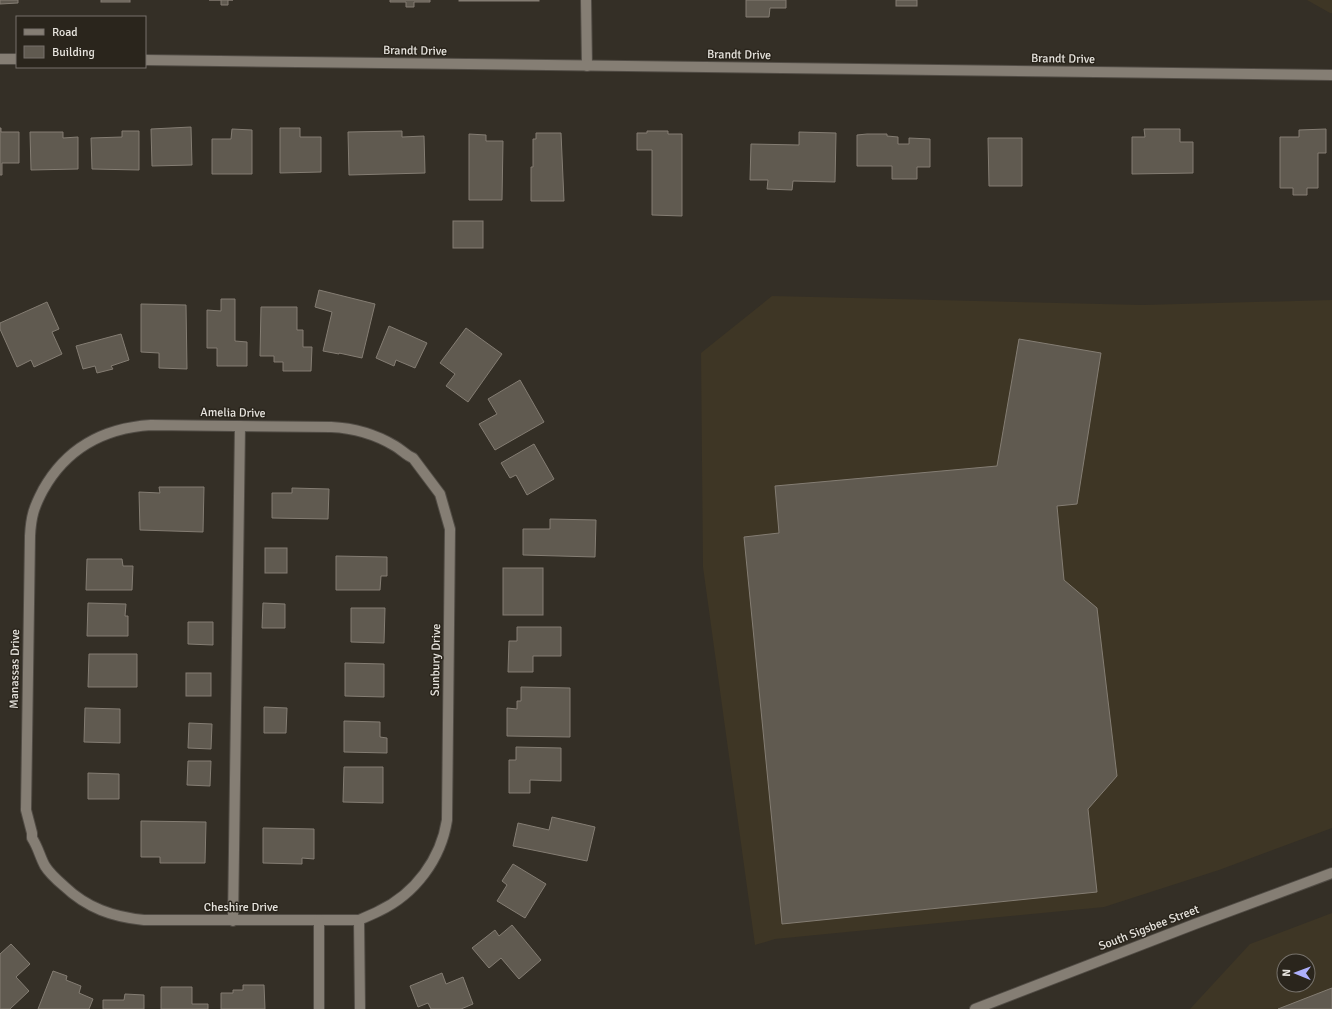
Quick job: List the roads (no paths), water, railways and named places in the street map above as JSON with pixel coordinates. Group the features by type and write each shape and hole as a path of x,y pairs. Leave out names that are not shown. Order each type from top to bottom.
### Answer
{"street":[{"path":"586,0 587,66"},
{"path":"0,59 16,59"},
{"name":"Brandt Drive","path":"146,60 1332,75"},
{"name":"Amelia Drive","path":"61,464 79,447 101,435 125,428 151,425 331,427 356,430 386,440 403,450 409,457"},
{"path":"233,921 240,426"},
{"name":"Sunbury Drive","path":"409,457 413,458 440,494 450,529 447,820 445,834 426,872"},
{"name":"Manassas Drive","path":"52,876 32,838 26,810 30,524 34,506 53,473 61,464"},
{"name":"Cheshire Drive","path":"52,876 81,901 99,910 119,917 144,920 359,920 380,911 401,898 412,889 426,872"},
{"name":"South Sigsbee Street","path":"975,1009 1332,873"},
{"path":"319,920 319,1009"},
{"path":"359,920 360,1009"}]}
